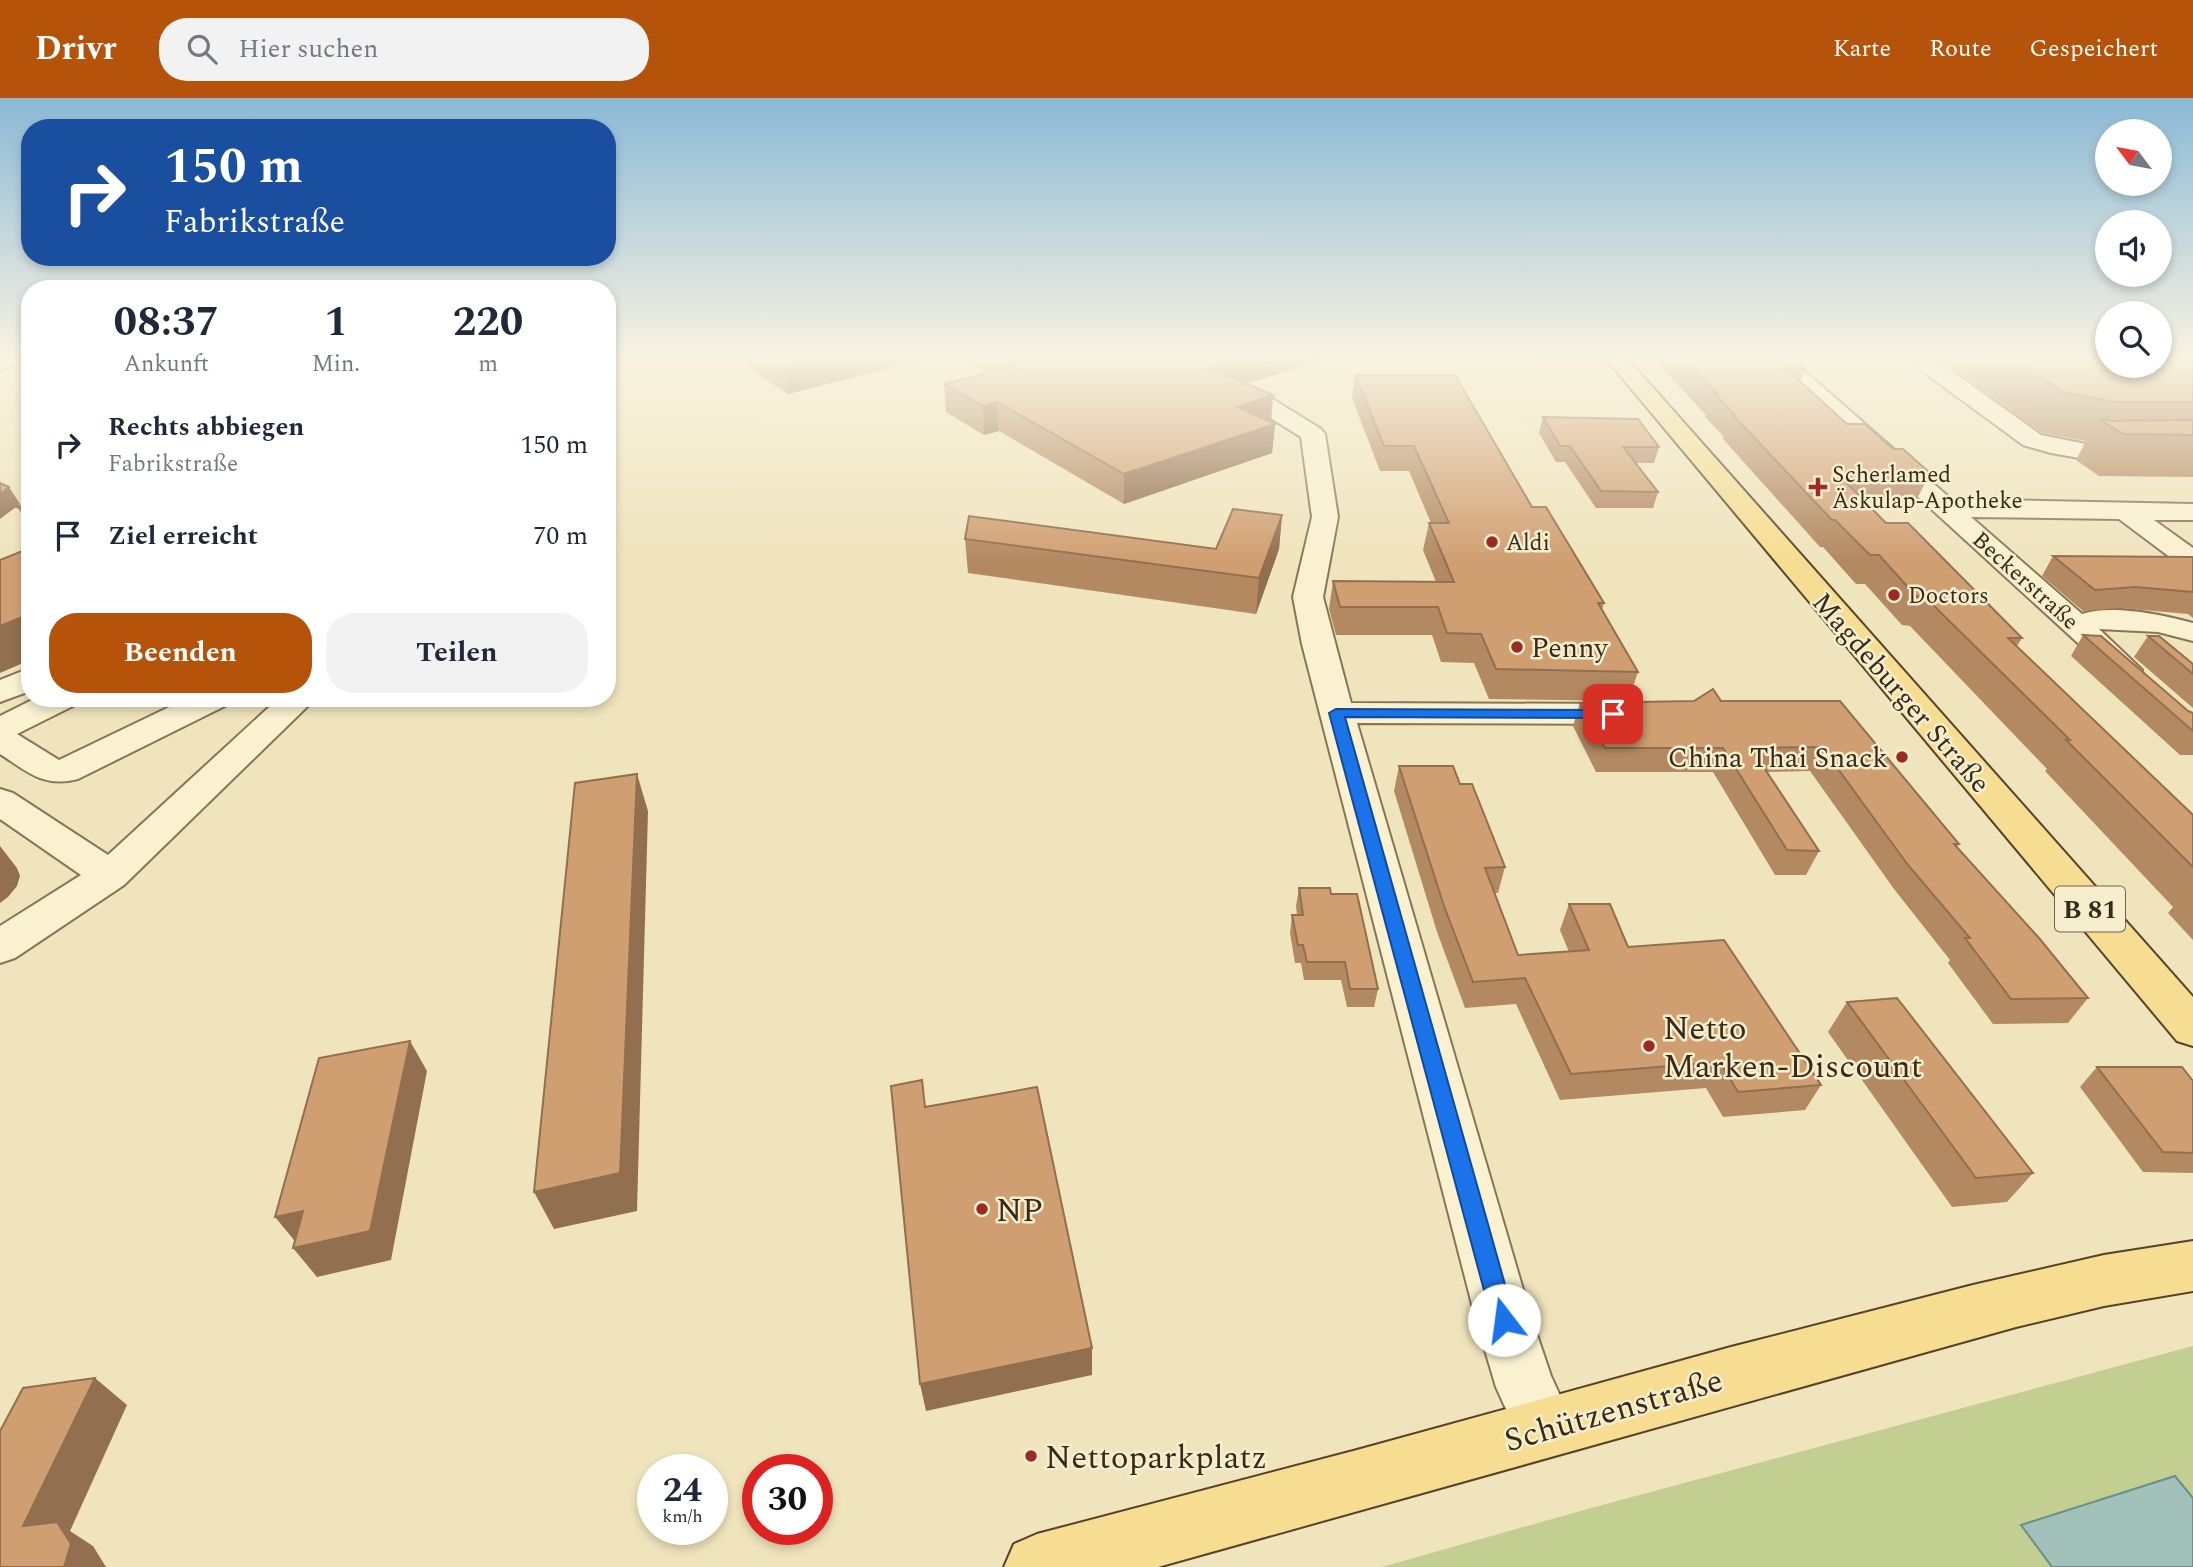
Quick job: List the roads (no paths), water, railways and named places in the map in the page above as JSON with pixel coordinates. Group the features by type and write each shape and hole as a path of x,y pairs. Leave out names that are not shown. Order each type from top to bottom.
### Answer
{"main road":[{"name":"Magdeburger Straße","path":"1672,424 2193,1028"},
{"name":"Schützenstraße","path":"1037,1567 1392,1472 1655,1396 2087,1284 2140,1272 2193,1266"}],"street":[{"path":"1296,424 1313,434 1325,517 1308,597 1322,657 1504,1320 1525,1387 1545,1428"},
{"name":"Beckerstraße","path":"1851,424 2144,686"},
{"path":"2009,424 2032,440 2050,447 2078,452 2193,452"},
{"path":"1945,506 1982,510 2193,512"},
{"path":"2125,511 2193,561"},
{"path":"2093,620 2159,624 2193,632"},
{"path":"0,692 21,682"},
{"path":"52,707 5,746 53,772 65,771 197,707"},
{"path":"0,947 110,875 289,707"},
{"path":"1336,713 1638,714"},
{"path":"0,801 110,875"}],"water":[{"path":"2175,1476 2193,1498 2193,1567 2052,1567 2021,1525"}],"place":[{"name":"Scherlamed Äskulap-Apotheke","path":"1818,487"},
{"name":"Aldi","path":"1492,542"},
{"name":"Doctors","path":"1894,595"},
{"name":"Penny","path":"1517,647"},
{"name":"China Thai Snack","path":"1902,757"},
{"name":"Netto Marken-Discount","path":"1649,1046"},
{"name":"NP","path":"982,1209"},
{"name":"Nettoparkplatz","path":"1031,1456"}]}
